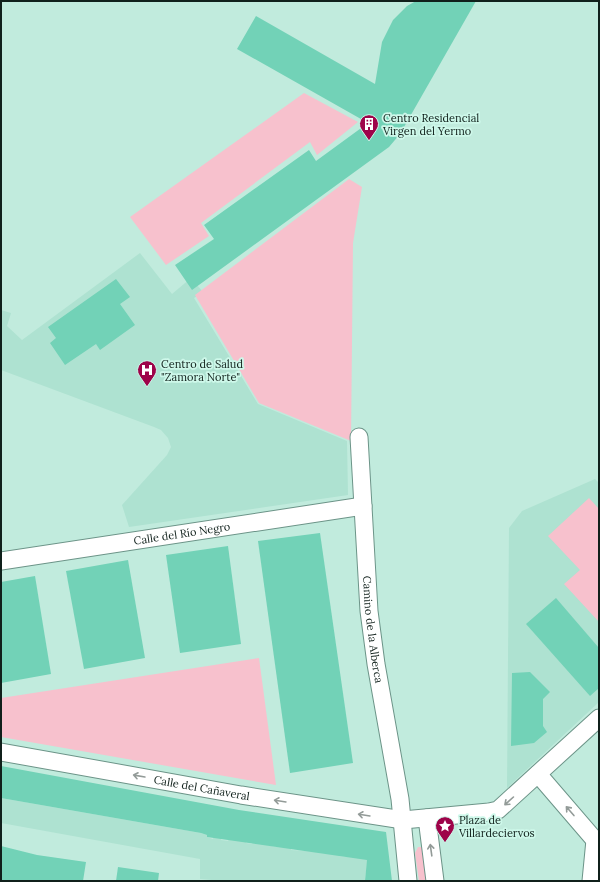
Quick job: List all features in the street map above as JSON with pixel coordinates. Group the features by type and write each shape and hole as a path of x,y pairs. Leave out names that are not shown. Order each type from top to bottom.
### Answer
{"street":[{"name":"Camino de la Alberca","path":"359,437 365,572 371,630 403,820"},
{"name":"Calle del Río Negro","path":"1,561 363,506"},
{"name":"Calle del Cañaveral","path":"1,752 241,795 403,820 494,811 506,804 599,718"},
{"path":"538,774 597,842 591,881"},
{"path":"427,818 435,881"},
{"path":"403,820 404,850 408,881"}],"shaded area":[{"path":"304,93 358,122 317,155 310,142 201,223 209,236 166,265 130,217"},
{"path":"349,179 362,187 353,243 351,441 259,403 195,295"},
{"name":"Centro de Salud \"Zamora Norte\"","path":"140,253 172,294 191,278 203,292 194,298 258,404 347,441 348,495 129,527 122,505 167,455 171,447 168,438 161,430 154,427 1,370 1,310 11,313 7,326 22,340"},
{"path":"595,479 599,483 599,702 507,788 509,528 522,511"},
{"path":"589,498 599,509 599,622 564,584 580,570 548,536"},
{"path":"259,658 276,785 1,737 1,698"},
{"path":"1,798 201,833 213,839 215,832 222,834 221,840 228,841 229,839 246,841 246,843 252,844 253,842 276,847 291,848 291,850 339,854 339,856 346,857 368,853 365,881 223,881 200,879 200,859 1,823"},
{"path":"418,847 423,847 430,881 419,881 415,853"}],"building":[{"name":"Centro Residencial Virgen del Yermo","path":"416,1 476,1 400,134 389,147 192,290 175,265 214,239 204,225 309,150 316,161 368,123 237,49 256,16 375,84 382,42 393,20 407,6"},
{"path":"116,279 130,297 120,304 135,325 100,350 96,344 65,365 50,343 56,338 48,327"},
{"path":"320,533 353,763 290,773 258,541"},
{"path":"228,546 241,644 180,653 166,555"},
{"path":"128,560 145,658 84,669 66,571"},
{"path":"35,576 51,674 1,683 1,582"},
{"path":"556,598 599,648 599,688 590,696 526,624"},
{"path":"530,672 550,692 543,699 543,726 547,732 534,743 511,746 512,673"},
{"path":"1,766 239,810 386,832 392,881 365,881 367,860 207,837 207,835 201,833 1,798"},
{"path":"1,846 37,855 86,862 83,881 1,881"},
{"path":"118,867 159,873 158,881 116,881"}],"place":[{"name":"Centro Residencial Virgen del Yermo","path":"369,141"},
{"name":"Centro de Salud \"Zamora Norte\"","path":"147,387"},
{"name":"Plaza de Villardeciervos","path":"445,843"}]}
